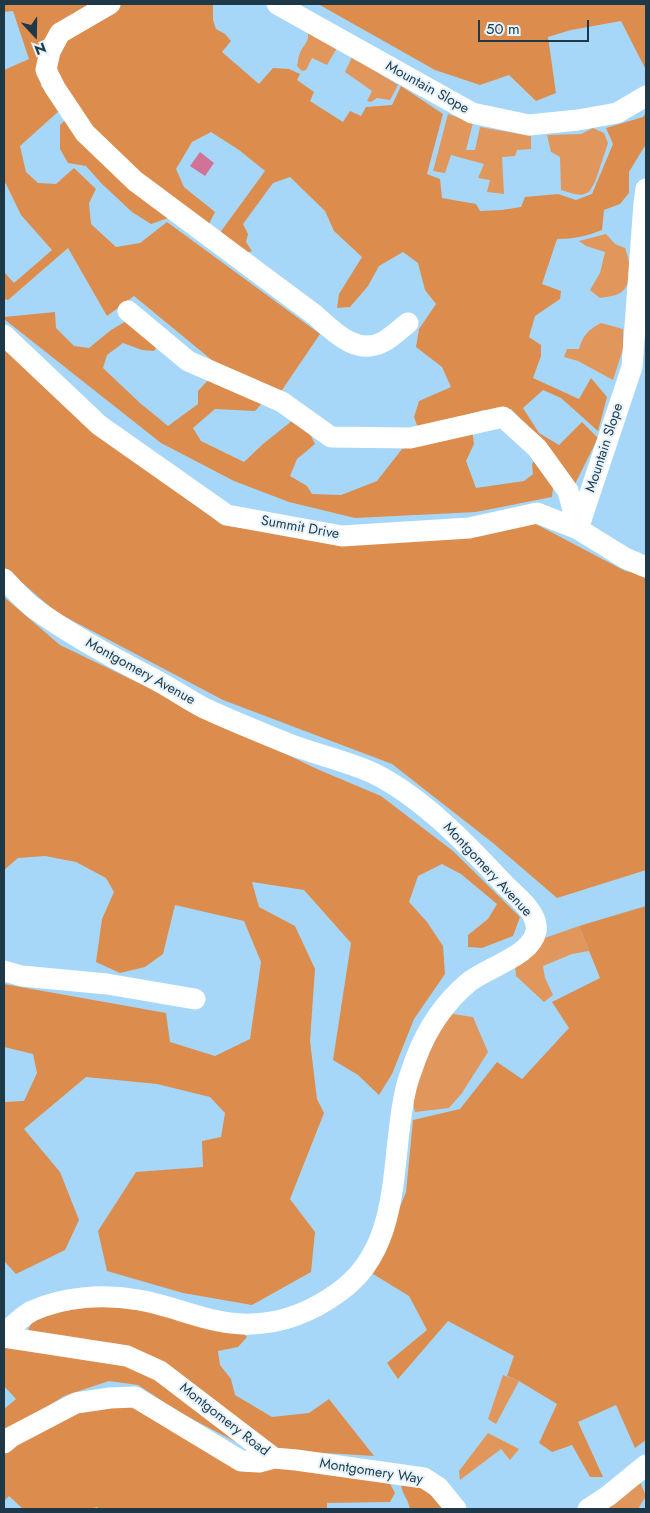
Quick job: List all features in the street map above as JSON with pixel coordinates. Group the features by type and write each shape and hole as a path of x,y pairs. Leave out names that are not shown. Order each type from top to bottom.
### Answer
{"street":[{"path":"110,4 60,33 50,51 46,70 55,88 85,133 135,181 315,315 339,337 353,344 370,346 383,342 408,323"},
{"name":"Mountain Slope","path":"277,4 472,113 529,125 578,120 617,113 646,96"},
{"name":"Mountain Slope","path":"578,529 632,367 646,188"},
{"path":"128,311 188,361 282,402 331,437 410,438 503,417 537,448 568,491 578,529"},
{"name":"Summit Drive","path":"4,335 99,425 227,515 342,536 469,528 537,513 578,529 626,558 646,567"},
{"name":"Montgomery Avenue","path":"4,579 33,607 115,660 210,710 298,748 336,759 374,774 408,796 441,821 470,847 528,909 536,923 536,935 527,948 472,979 446,1004 422,1042 405,1091 387,1220 379,1243 362,1270 341,1291 308,1311 283,1320 251,1324 227,1323 139,1300 93,1296 62,1302 30,1312 4,1335"},
{"path":"4,972 22,976 107,984 195,999"},
{"name":"Montgomery Road","path":"4,1335 127,1356 160,1371 274,1458"},
{"name":"Montgomery Road","path":"4,1443 11,1437 76,1403 110,1398 135,1397 241,1461 259,1462 274,1458"},
{"name":"Montgomery Way","path":"274,1458 424,1478 438,1487 456,1509"},
{"path":"588,1509 608,1496 646,1465"}],"shaded area":[{"path":"4,4 90,4 41,55 41,86 60,110 20,146 26,172 38,183 56,184 74,168 96,189 89,203 91,224 116,247 140,243 167,222 320,334 280,393 230,375 134,296 107,316 68,248 8,300 4,299 4,272 14,283 52,250 21,215 4,182 4,70 29,59 13,11 4,12"},
{"path":"121,4 213,4 213,20 216,29 225,34 231,41 222,52 259,84 273,68 289,69 300,74 297,80 314,92 310,101 343,122 350,111 361,116 366,107 392,105 401,86 443,114 427,174 440,179 442,198 476,204 480,211 521,207 525,197 558,194 576,200 592,194 613,144 606,128 643,117 646,113 646,144 629,172 629,193 620,204 604,210 602,230 580,237 557,239 542,284 561,291 560,299 535,316 529,337 541,345 541,356 533,378 579,399 591,378 607,397 598,431 561,398 543,390 523,408 539,433 559,445 582,422 598,438 575,484 543,442 511,409 484,410 418,428 414,417 419,401 451,387 442,367 416,347 419,329 436,304 425,290 418,263 403,252 379,266 368,286 350,307 337,308 339,294 362,257 334,231 325,211 290,177 273,183 243,224 248,234 246,242 252,251 242,254 219,234 265,171 239,150 211,132 192,142 176,169 184,187 215,212 207,228 91,131 53,70 69,37"},
{"path":"318,4 646,4 646,70 621,21 571,30 548,37 556,93 536,101 509,75 480,85 435,70"},
{"path":"307,31 337,48 327,65 312,58 306,70 302,71 297,66 299,55 308,38"},
{"path":"352,57 398,85 390,100 377,98 371,102 367,101 372,91 345,72"},
{"path":"448,114 473,123 466,150 475,150 480,127 531,136 531,149 517,150 515,156 502,157 504,194 487,192 490,180 478,178 484,164 451,155 445,173 433,171"},
{"path":"67,118 174,216 151,224 132,212 86,166 68,163 60,149 60,125"},
{"path":"593,128 604,133 608,143 595,182 589,192 581,195 561,190 560,157 551,152 547,135 581,134"},
{"path":"200,152 214,163 205,176 190,166"},
{"path":"606,234 615,244 625,248 630,272 625,289 613,296 600,298 590,290 600,273 605,252 586,246 579,241"},
{"path":"55,312 56,328 74,346 89,348 111,330 128,320 159,344 154,351 142,350 123,343 107,355 103,368 168,426 198,404 198,391 211,377 265,400 255,411 215,409 193,428 201,441 244,462 293,420 310,434 315,444 297,459 290,476 307,486 312,494 341,495 377,481 402,449 428,440 472,430 474,444 466,461 476,488 524,481 533,474 532,464 536,457 554,479 552,497 476,512 355,518 289,502 234,481 161,443 4,319 4,317"},
{"path":"601,323 623,329 623,349 613,380 578,361 564,357 567,349 579,349 587,333"},
{"path":"4,347 156,475 222,525 341,544 532,522 625,571 646,575 646,870 557,898 493,843 392,764 223,700 56,612 4,567"},
{"path":"4,597 60,645 317,769 381,796 453,851 520,917 513,936 482,948 468,947 468,935 488,919 497,904 461,874 442,864 418,876 409,902 427,922 443,946 445,974 414,1019 392,1074 379,1095 358,1075 333,1060 351,943 304,890 252,882 259,907 295,926 315,969 310,1041 317,1099 324,1113 290,1199 315,1232 311,1272 252,1305 183,1293 107,1271 98,1231 136,1172 203,1167 202,1141 221,1137 225,1113 210,1097 157,1084 86,1077 24,1129 60,1172 79,1220 65,1250 16,1274 4,1261 4,1102 24,1101 37,1073 33,1054 4,1047 4,984 166,1013 170,1042 215,1056 250,1039 261,962 244,921 175,905 163,954 145,967 120,973 96,962 102,919 114,892 106,878 76,862 45,856 18,858 4,870"},
{"path":"646,906 646,1440 635,1448 616,1405 578,1422 603,1477 590,1477 572,1445 552,1452 539,1443 557,1404 519,1381 507,1376 514,1356 448,1321 398,1379 387,1363 427,1330 409,1296 373,1274 406,1192 413,1120 460,1109 497,1062 522,1079 569,1028 552,1002 600,978 579,926"},
{"path":"579,926 589,951 572,954 543,966 545,978 553,995 544,1002 516,976 515,965 542,939"},
{"path":"446,1013 473,1017 488,1052 462,1093 449,1108 415,1112 412,1100 424,1058"},
{"path":"110,1302 240,1330 247,1337 238,1347 218,1351 220,1365 231,1379 235,1395 272,1417 309,1413 329,1399 374,1456 276,1450 190,1383 27,1332 34,1318 67,1309"},
{"path":"4,1343 142,1369 249,1449 179,1412 138,1385 109,1381 64,1396 4,1434 4,1409 16,1399 4,1386"},
{"path":"503,1375 519,1381 496,1424 488,1419"},
{"path":"131,1402 245,1472 287,1464 387,1478 395,1493 390,1502 327,1503 327,1509 100,1509 97,1507 90,1509 23,1509 9,1496 4,1501 4,1452 82,1410"},
{"path":"488,1433 519,1449 510,1460 501,1449 460,1480 459,1471"},
{"path":"401,1481 421,1486 445,1509 410,1509 402,1490"},
{"path":"640,1482 646,1496 638,1509 604,1509"}]}
